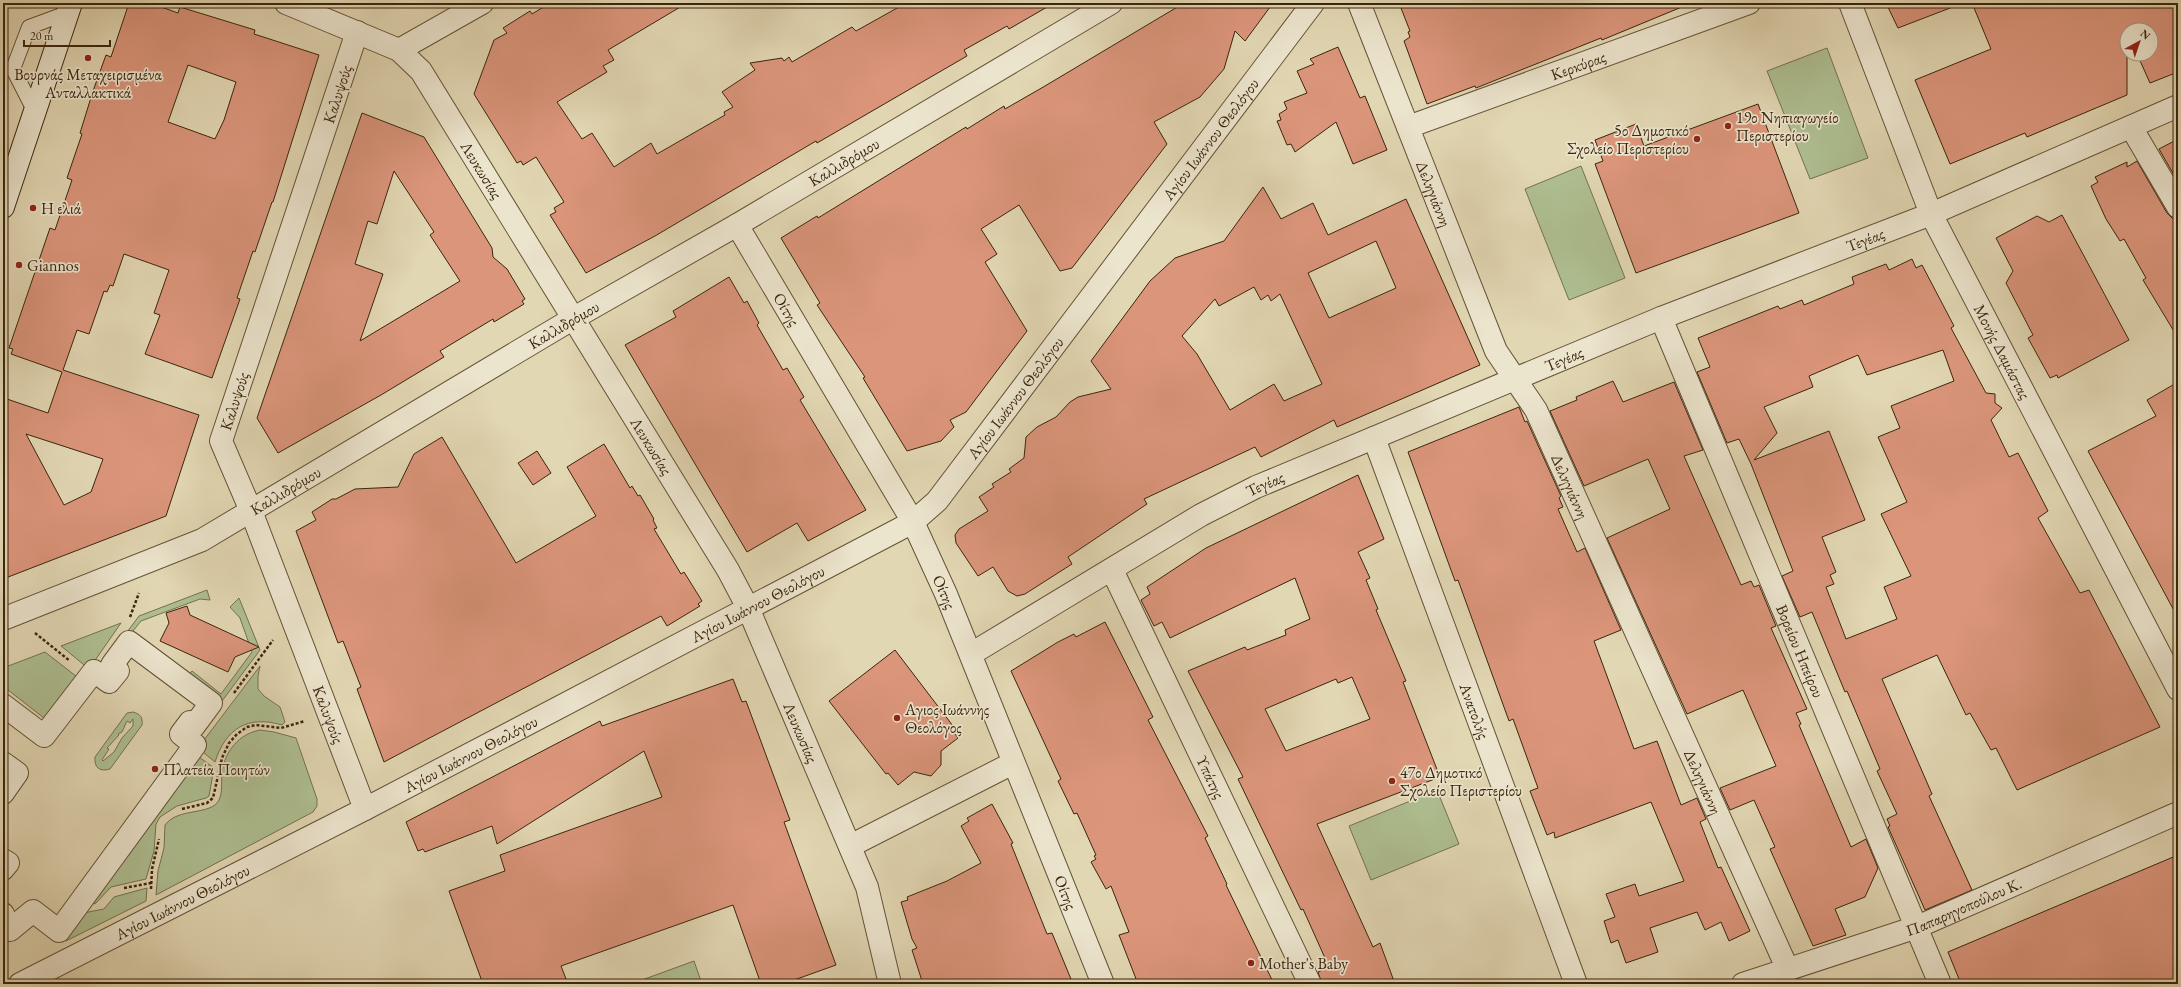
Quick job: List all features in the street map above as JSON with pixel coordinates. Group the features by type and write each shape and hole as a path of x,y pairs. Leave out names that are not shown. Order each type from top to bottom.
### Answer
{"street":[{"name":"Λευκωσίας","path":"286,3 399,50 421,71 574,318 728,570 748,608 867,887 890,984"},
{"path":"399,50 482,3"},
{"name":"Καλλιδρόμου","path":"8,618 202,540 574,318 736,225 1111,3"},
{"name":"Αγίου Ιωάννου Θεολόγου","path":"20,984 365,809 913,522 937,501 1313,3"},
{"name":"Δεληγιάννη","path":"1359,3 1496,350 1536,410 1788,970"},
{"name":"Κερκύρας","path":"1408,127 1749,3"},
{"name":"Μονής Δαμάστας","path":"1850,3 1931,214 2178,689"},
{"path":"3,207 69,8"},
{"name":"Καλυψούς","path":"357,32 221,441 250,511 365,809"},
{"name":"Τεγέας","path":"971,654 1112,570 1201,514 1230,499 1514,378 1661,318 1931,214 2178,106"},
{"path":"2131,127 2178,208"},
{"name":"Οίτης","path":"736,225 913,522 971,654 1013,763 1103,984"},
{"name":"Βορείου Ηπείρου","path":"1661,318 1940,984"},
{"name":"Ανατολής","path":"1374,438 1576,984"},
{"name":"Υπάτης","path":"1112,570 1310,984"},
{"path":"3,705 44,736 94,670 109,682 118,671 112,665 129,642 211,703 194,726 190,722 181,734 195,745 59,931 33,911 10,930 3,914"},
{"path":"3,763 17,773 3,793"},
{"path":"850,846 1013,763"},
{"name":"Παπαρηγοπούλου Κ.","path":"1744,984 1917,927 2178,813"},
{"path":"3,860 8,863 3,869"}],"lane":[{"path":"34,110 13,69 29,27 69,8"}],"path":[{"path":"231,697 290,616"},
{"path":"8,618 90,676"},
{"path":"177,810 207,803 213,798 222,758 229,743 247,727 256,725 281,728 328,712"},
{"path":"159,836 151,891 160,913"}],"green space":[{"path":"1827,48 1868,158 1810,179 1767,71"},
{"path":"1581,166 1625,278 1569,300 1525,189"},
{"path":"207,590 210,600 200,599 141,621 133,631 156,648 150,654 129,638 98,671 139,616"},
{"path":"239,598 260,650 193,740 216,702 186,678 192,671 221,694 252,652 240,618 230,607"},
{"path":"121,623 89,669 61,646"},
{"path":"45,652 81,680 49,722 3,686 3,668"},
{"path":"260,666 258,689 264,696 280,707 285,722 282,725 270,722 249,723 240,727 225,740 215,762 198,748"},
{"path":"133,712 138,714 142,720 142,725 110,769 103,770 98,768 95,757 127,713","holes":["133,719 133,726 122,738 114,752 103,761 102,760 109,749 107,748 119,735 118,734 122,732 127,721 130,723"]},
{"path":"260,730 296,738 317,799 317,806 313,812 156,895 158,871 164,848 165,825 171,819 178,816 215,805 220,797 222,772 226,757 234,745 246,735"},
{"path":"195,754 214,768 209,796 177,806 160,817 156,824 154,851 146,879 111,887 95,904 86,899"},
{"path":"1437,790 1459,844 1371,880 1349,826"},
{"path":"147,888 146,901 66,941 60,938 78,914 104,909 114,897"},
{"path":"694,961 702,984 631,984"}],"building":[{"path":"129,3 150,3 178,13 180,7 255,30 254,34 319,55 273,202 255,252 253,251 237,298 240,299 212,378 145,354 160,315 154,313 169,270 124,254 113,286 110,285 107,292 104,291 89,334 77,330 63,370 199,415 166,516 3,579 3,392 7,399 48,413 62,372 11,354 13,349 9,348 50,228 55,230 72,180 67,178 82,134 80,133 93,91 106,55 111,57","holes":["188,65 236,82 224,120 215,139 168,122","26,434 103,459 91,492 64,505"]},
{"path":"550,3 687,3 608,50 614,60 603,66 607,72 557,102 582,139 592,133 614,167 651,143 657,154 725,115 724,112 733,107 722,92 755,70 750,63 782,58 784,61 789,57 792,62 852,27 856,31 906,3 1054,3 1009,29 1007,26 964,50 967,56 817,143 816,141 655,236 586,273 550,215 556,212 554,208 564,202 536,157 523,165 521,161 517,163 474,94 494,40 507,33 503,28 530,11 532,14"},
{"path":"1184,3 1273,3 1245,41 1235,31 1224,69 1200,97 1154,122 1167,144 1072,268 1060,271 1019,205 981,229 997,254 985,262 1027,331 966,412 950,420 954,427 941,441 907,451 863,378 865,377 817,305 820,303 781,238 817,216 818,218 966,127 967,129 1004,106 1005,109"},
{"path":"1399,3 1689,4 1602,40 1601,38 1476,88 1475,86 1427,104 1404,41 1410,37 1408,32 1410,31"},
{"path":"1886,3 1957,3 1958,5 1898,28"},
{"path":"1972,3 2178,3 2178,72 2150,83 2141,62 2159,62 2159,22 2119,22 2119,62 2127,62 2127,95 2027,137 2025,133 1950,164 1915,80 1991,49"},
{"path":"1338,47 1360,98 1365,96 1387,150 1353,164 1336,122 1295,152 1291,144 1287,145 1277,121 1281,120 1279,114 1287,109 1284,102 1307,93 1297,71 1314,64 1310,59"},
{"path":"1758,104 1799,213 1636,273 1595,164 1603,161 1595,140 1636,124 1644,146"},
{"path":"362,113 424,137 492,248 493,257 507,269 525,299 522,301 524,304 494,322 493,319 440,351 444,357 381,395 278,453 257,418","holes":["394,171 434,232 430,235 460,281 360,341 383,274 355,264 368,221 377,224"]},
{"path":"2178,139 2178,182 2159,149"},
{"path":"2137,161 2167,213 2172,218 2178,219 2178,338 2143,280 2146,278 2124,239 2120,241 2106,219 2091,186 2098,182 2095,177 2127,162 2127,167"},
{"path":"1263,187 1281,219 1313,203 1328,235 1406,199 1480,365 1337,427 1334,420 1261,457 1255,447 1144,499 1147,504 1068,557 1072,564 1025,594 1017,596 1008,591 993,567 978,576 956,543 955,535 959,529 988,511 979,497 994,487 992,484 1011,472 1009,469 1024,458 1026,437 1037,427 1056,417 1070,402 1078,397 1111,389 1091,361 1150,281 1175,258 1224,241","holes":["1376,241 1396,288 1329,318 1308,273","1254,287 1261,300 1268,295 1271,301 1280,294 1322,384 1284,401 1274,384 1230,410 1197,354 1182,336 1215,299 1219,306"]},
{"path":"2062,215 2129,340 2058,378 2057,375 2050,378 2028,338 2033,335 2006,283 2013,271 1996,238 2037,216 2049,222"},
{"path":"1912,259 1916,268 1922,265 1954,326 1951,328 1986,393 1995,394 1995,403 2002,408 1991,420 2009,457 2018,453 2048,511 2038,518 2080,593 2089,590 2160,727 2017,790 1996,748 1991,750 1970,713 1966,715 1937,655 1882,679 1932,794 1929,796 1972,890 1925,910 1888,827 1890,826 1887,819 1897,814 1877,771 1880,769 1847,691 1845,692 1812,612 1800,617 1782,576 1793,571 1751,464 1739,439 1727,443 1697,372 1710,367 1698,338 1778,306 1780,309 1802,300 1804,305 1854,284 1852,277 1886,264 1889,270","holes":["1943,350 1954,381 1891,406 1900,428 1878,437 1907,502 1881,514 1911,576 1884,587 1897,619 1846,639 1826,587 1834,584 1830,575 1836,572 1822,537 1865,520 1829,431 1754,460 1777,433 1764,407 1813,387 1809,376 1858,355 1867,375"]},
{"path":"729,277 744,303 747,301 759,323 757,325 783,370 787,368 804,397 800,400 866,510 808,541 797,523 747,552 625,345 676,317 673,311"},
{"path":"1613,381 1623,402 1674,382 1703,450 1684,456 1741,585 1751,581 1754,587 1759,585 1776,626 1771,628 1807,709 1796,713 1801,724 1799,725 1851,847 1866,839 1878,868 1865,897 1835,909 1846,935 1813,946 1770,849 1775,847 1754,800 1730,810 1720,788 1776,766 1743,690 1687,714 1607,538 1670,509 1648,459 1584,486 1550,411 1577,400 1576,397"},
{"path":"2178,382 2178,618 2088,451 2156,416 2147,400"},
{"path":"1519,407 1525,422 1527,421 1561,496 1559,498 1563,507 1558,509 1577,552 1585,548 1621,630 1594,641 1634,749 1657,741 1681,805 1697,798 1706,819 1700,822 1718,868 1721,867 1750,931 1729,941 1721,922 1705,930 1697,912 1650,928 1658,952 1626,963 1618,940 1611,943 1604,921 1615,917 1606,894 1635,884 1639,896 1684,881 1651,802 1555,838 1554,832 1547,835 1530,791 1538,788 1513,719 1509,721 1458,580 1455,581 1408,452"},
{"path":"442,437 516,563 596,516 567,467 604,444 630,488 632,486 638,496 640,495 654,519 653,520 657,528 654,529 681,574 684,572 702,601 698,604 700,606 667,626 661,616 384,762 357,689 361,687 343,641 338,643 296,531 316,520 312,512 332,499 336,499 355,489 398,487 414,454"},
{"path":"537,451 551,473 533,485 518,463"},
{"path":"1358,475 1384,539 1358,552 1370,578 1366,580 1378,609 1376,610 1406,681 1403,682 1440,777 1317,824 1373,947 1380,943 1395,984 1322,984 1318,972 1329,967 1303,909 1301,910 1238,779 1243,777 1188,671 1245,647 1247,650 1286,635 1285,630 1310,619 1295,578 1170,638 1162,622 1154,626 1141,600 1150,594 1147,587 1206,548","holes":["1352,677 1370,719 1286,751 1265,709 1336,679 1338,683"]},
{"path":"187,606 190,615 259,647 235,657 228,672 160,641 169,623 166,613"},
{"path":"1105,622 1153,717 1148,720 1208,836 1205,838 1274,984 1138,984 1119,935 1129,932 1111,886 1106,889 1091,862 1096,859 1094,856 1096,855 1077,813 1074,814 1058,781 1061,779 1011,671 1058,642 1074,634 1076,637"},
{"name":"Αγιος Ιωάννης Θεολόγος","path":"895,650 953,726 950,727 958,738 941,751 941,765 931,776 914,772 898,785 888,773 886,774 829,701"},
{"path":"733,679 742,702 746,701 790,820 784,822 836,965 783,984 761,984 733,905 561,966 568,984 483,984 449,891 505,871 500,855 662,797 644,751 497,844 492,826 425,852 423,849 418,851 406,822 600,721 602,726"},
{"path":"992,804 1013,843 1011,844 1047,934 1052,933 1073,984 923,984 912,950 917,948 912,939 901,902 908,900 907,897 947,881 981,863 961,826 969,821 967,818"},
{"path":"2178,855 2178,984 1961,984 1948,952"}],"place":[{"name":"Βουρνάς Μεταχειρισμένα Ανταλλακτικά","path":"88,58"},
{"name":"19ο Νηπιαγωγείο Περιστερίου","path":"1728,126"},
{"name":"5ο Δημοτικό Σχολείο Περιστερίου","path":"1697,139"},
{"name":"Η ελιά","path":"33,208"},
{"name":"Giannos","path":"19,265"},
{"name":"Αγιος Ιωάννης Θεολόγος","path":"897,718"},
{"name":"Πλατεία Ποιητών","path":"155,769"},
{"name":"47ο Δημοτικό Σχολείο Περιστερίου","path":"1392,781"},
{"name":"Mother's Baby","path":"1251,963"}]}
